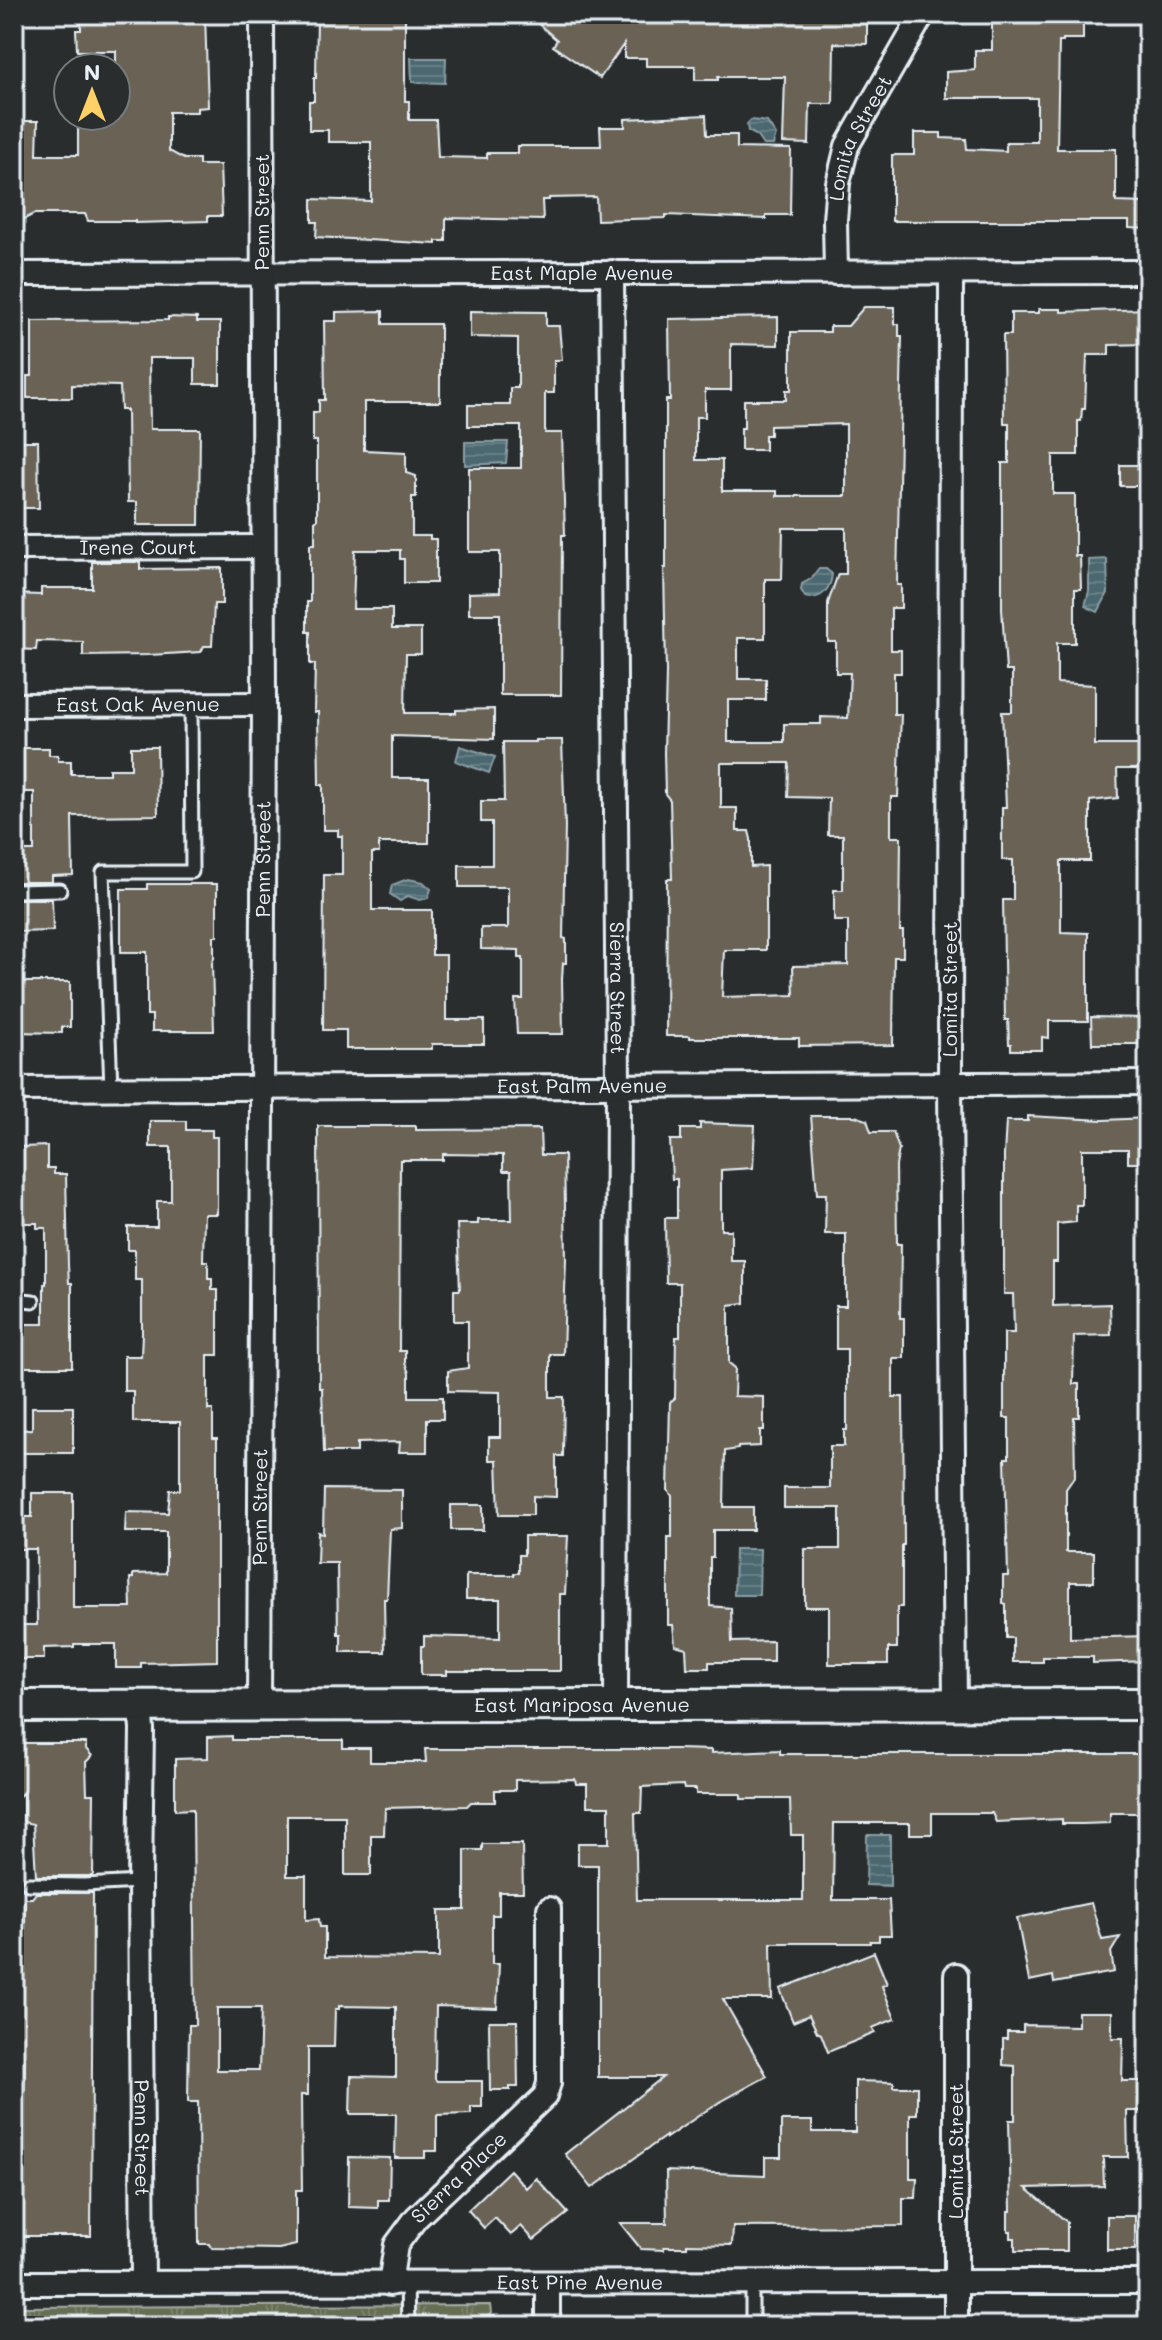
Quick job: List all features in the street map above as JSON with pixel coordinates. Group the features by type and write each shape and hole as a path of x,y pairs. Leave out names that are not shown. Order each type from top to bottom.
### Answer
{"street":[{"name":"Penn Street","path":"259,1705 264,704 262,14"},
{"name":"Lomita Street","path":"836,273 838,183 847,146 923,14"},
{"name":"Sierra Street","path":"612,272 618,1084 616,1705"},
{"name":"East Maple Avenue","path":"14,274 1148,272"},
{"name":"Lomita Street","path":"951,273 950,1084 955,1705"},
{"name":"Irene Court","path":"14,548 262,547"},
{"name":"East Oak Avenue","path":"14,705 264,704"},
{"name":"East Palm Avenue","path":"14,1089 1148,1083"},
{"name":"East Mariposa Avenue","path":"14,1706 1148,1704"},
{"name":"Penn Street","path":"140,1706 143,2282"},
{"name":"Sierra Place","path":"398,2283 396,2245 416,2218 545,2096 549,2083 549,1909"},
{"name":"Lomita Street","path":"956,1975 956,2326"},
{"name":"East Pine Avenue","path":"14,2283 1148,2282"},
{"path":"548,2284 548,2326"}],"lane":[{"path":"111,1089 103,872 192,872 191,705"},
{"path":"14,891 60,890"},
{"path":"14,1299 33,1301"},
{"path":"28,1884 140,1882"},
{"path":"398,2283 408,2326"},
{"path":"752,2284 752,2326"}],"green space":[{"path":"490,2305 491,2313 481,2326 14,2326 14,2307"}],"water":[{"path":"411,58 446,58 445,83 412,82"},
{"path":"751,120 767,122 776,135 773,145 763,145 756,135 748,131 747,124"},
{"path":"465,442 508,442 506,463 465,465"},
{"path":"1107,559 1108,593 1098,612 1085,606 1089,591 1089,560"},
{"path":"819,569 826,569 832,574 830,584 824,593 805,597 802,584"},
{"path":"460,746 495,757 489,773 456,761"},
{"path":"408,879 423,882 431,889 428,898 420,900 408,896 400,901 390,894 392,885"},
{"path":"735,1549 760,1549 759,1595 734,1595"},
{"path":"867,1835 890,1835 890,1886 866,1885"}],"building":[{"path":"205,14 208,107 197,108 197,112 169,112 169,151 184,159 199,159 199,165 220,165 222,216 208,216 208,221 135,223 88,221 85,214 34,214 19,222 14,121 38,121 37,155 78,155 78,132 132,132 132,52 77,51 76,30 81,30 81,16"},
{"path":"376,14 405,14 405,101 409,101 409,120 436,120 438,157 487,158 487,153 517,153 517,146 601,146 600,127 625,127 625,119 706,115 707,135 737,135 737,148 791,149 790,215 766,215 766,219 666,215 666,218 597,220 596,197 549,198 542,200 543,220 446,218 446,241 436,241 436,244 316,237 317,222 312,222 312,199 371,201 371,142 328,142 328,130 309,130 309,101 314,101 316,78 317,17 376,17"},
{"path":"527,14 867,14 867,44 834,43 833,104 810,104 809,144 783,143 785,77 695,80 695,66 646,66 646,58 624,58 624,44 600,78 553,46 557,40"},
{"path":"992,14 1083,14 1083,39 1063,39 1059,42 1057,149 1116,149 1116,202 1148,203 1148,229 1129,228 1129,221 892,221 892,155 914,155 914,133 941,133 941,138 966,139 967,149 1006,151 1006,142 1037,142 1037,98 946,98 946,72 975,70 975,50 992,50"},
{"path":"864,307 895,307 895,324 899,324 899,336 902,336 897,585 901,585 901,608 891,608 891,650 901,650 901,673 894,673 894,714 901,714 898,797 891,797 891,837 901,837 900,931 903,931 903,957 894,957 893,1045 799,1046 799,1038 666,1036 667,879 672,879 670,800 665,794 664,753 669,319 778,317 778,345 731,344 731,390 705,390 705,417 696,417 696,460 722,460 722,491 777,491 777,496 846,496 846,424 770,426 770,435 765,435 765,450 741,450 744,400 786,400 786,390 791,390 791,332 830,332 830,326 848,326","holes":["783,528 846,528 846,574 838,574 828,603 828,642 836,642 836,673 850,673 848,718 821,717 821,724 784,724 784,742 728,742 728,700 766,700 766,679 738,679 738,638 765,638 765,579 782,579","721,763 789,763 788,797 829,798 828,835 843,835 843,890 834,890 834,921 848,921 848,965 793,966 794,995 722,997 724,950 766,950 766,866 751,867 751,839 749,831 737,831 737,808 721,808"]},
{"path":"1039,309 1061,309 1061,312 1147,309 1147,344 1109,345 1109,355 1087,355 1085,409 1082,409 1081,421 1078,421 1078,455 1053,455 1053,494 1075,494 1075,556 1080,556 1081,589 1075,589 1075,643 1057,643 1057,683 1095,685 1095,745 1148,745 1148,769 1117,769 1118,798 1090,801 1090,861 1061,861 1061,932 1088,933 1088,1021 1049,1021 1049,1038 1042,1037 1042,1050 1011,1050 1008,1020 1005,1020 1003,900 1013,900 1013,860 1002,860 1002,807 1006,807 1002,712 1012,712 1012,671 1006,671 1002,609 1002,463 1009,463 1009,423 1004,423 1003,335 1011,335 1011,313 1039,313"},
{"path":"383,311 383,324 440,324 440,402 364,402 364,450 406,452 406,473 416,476 416,497 412,497 412,536 436,539 436,583 404,583 404,559 400,559 400,550 355,550 353,609 392,609 392,629 421,629 421,654 406,654 405,713 494,709 494,739 392,736 392,778 429,778 429,843 379,843 379,853 372,853 372,910 432,910 432,955 446,955 446,1020 484,1020 484,1044 432,1044 432,1049 346,1049 346,1030 323,1030 324,875 342,875 342,836 338,836 338,830 323,830 318,712 314,712 315,664 310,664 310,632 307,632 310,544 315,544 317,520 317,441 313,441 313,412 319,412 319,400 325,400 324,321 336,321 336,312"},
{"path":"470,311 546,312 546,326 559,326 562,360 554,360 554,393 545,393 545,433 562,433 565,535 562,535 561,695 500,695 500,614 469,614 469,593 500,592 500,552 469,552 469,468 521,468 521,426 468,426 468,405 510,405 510,388 518,388 518,338 470,337"},
{"path":"168,317 220,322 220,384 195,384 195,358 149,358 150,429 200,429 199,525 137,525 137,502 128,502 127,410 121,410 120,386 72,385 72,398 27,398 27,376 32,376 32,321 168,320"},
{"path":"14,441 38,441 39,508 14,508"},
{"path":"1120,465 1148,465 1148,486 1120,486"},
{"path":"92,562 140,562 140,569 222,568 222,604 214,604 212,646 204,646 201,652 83,656 83,642 37,641 36,650 14,649 14,594 41,595 41,588 92,588"},
{"path":"562,740 565,826 563,938 566,939 562,979 563,1034 517,1034 515,999 523,999 523,958 519,958 519,950 481,949 481,928 508,928 508,887 459,887 459,865 492,865 492,822 481,822 481,801 504,801 503,742"},
{"path":"131,747 157,747 158,815 72,816 73,875 52,876 52,882 14,882 14,851 34,851 34,792 14,792 14,748 49,748 49,755 58,755 58,761 71,761 71,774 109,774 109,769 131,769"},
{"path":"147,884 217,884 217,936 214,936 212,963 214,1031 152,1031 152,1015 147,1015 147,952 121,952 121,889 147,889"},
{"path":"14,899 52,899 53,931 14,932"},
{"path":"14,982 70,982 70,1027 62,1027 62,1033 14,1032"},
{"path":"1091,1017 1148,1018 1148,1044 1092,1044"},
{"path":"811,1116 855,1116 867,1120 871,1132 893,1132 899,1149 896,1166 897,1244 901,1244 900,1318 904,1318 904,1358 893,1358 893,1397 903,1397 904,1545 902,1607 897,1607 897,1648 888,1648 888,1664 829,1664 829,1607 805,1607 805,1549 840,1549 840,1508 784,1508 784,1488 830,1488 830,1446 844,1446 844,1430 847,1430 847,1349 836,1349 836,1306 846,1306 846,1234 825,1234 826,1194 817,1194"},
{"path":"1028,1116 1103,1120 1148,1118 1148,1163 1128,1163 1128,1149 1082,1149 1082,1205 1076,1205 1076,1222 1057,1224 1053,1306 1110,1304 1111,1335 1074,1336 1073,1384 1079,1384 1079,1417 1074,1417 1075,1476 1066,1489 1066,1552 1094,1552 1094,1582 1070,1582 1070,1638 1148,1636 1148,1661 1093,1663 1093,1657 1043,1657 1043,1662 1013,1662 1013,1638 1006,1638 1003,1576 1008,1576 1005,1458 1009,1458 1009,1418 1004,1418 1004,1333 1014,1333 1013,1294 1004,1294 1004,1155 1006,1121 1028,1121"},
{"path":"150,1121 186,1121 186,1130 212,1130 212,1137 217,1137 217,1214 204,1214 203,1261 208,1261 212,1290 218,1290 218,1355 208,1355 208,1410 213,1410 213,1438 217,1438 217,1661 141,1663 141,1668 116,1668 116,1644 44,1648 44,1659 14,1659 14,1625 37,1625 36,1549 14,1549 14,1517 32,1517 32,1493 73,1493 73,1608 131,1608 130,1578 133,1574 166,1573 166,1532 125,1532 126,1512 168,1513 170,1490 180,1490 180,1422 133,1422 133,1391 124,1391 124,1356 141,1356 142,1333 142,1280 135,1280 135,1250 128,1250 128,1227 157,1227 157,1201 171,1201 171,1147 150,1147"},
{"path":"700,1123 755,1125 753,1168 721,1170 721,1230 731,1230 731,1261 745,1261 745,1303 729,1305 729,1363 735,1368 734,1396 764,1397 764,1430 760,1430 760,1446 725,1451 724,1507 753,1507 753,1530 713,1530 710,1606 731,1608 732,1642 773,1641 773,1662 709,1662 709,1668 687,1668 686,1648 675,1645 673,1625 668,1625 668,1537 672,1537 672,1496 668,1490 670,1402 675,1398 680,1283 666,1283 665,1218 677,1218 677,1179 672,1179 670,1140 681,1140 681,1129 700,1129"},
{"path":"318,1126 416,1126 416,1130 540,1129 541,1155 564,1155 566,1259 563,1354 550,1354 550,1397 564,1397 563,1456 556,1456 556,1497 533,1496 533,1515 499,1515 497,1460 489,1460 489,1437 500,1437 500,1392 448,1391 448,1371 468,1368 468,1321 454,1321 454,1290 460,1290 457,1224 478,1224 478,1220 512,1220 511,1171 503,1171 503,1155 443,1154 443,1160 400,1160 399,1351 405,1351 409,1397 443,1397 443,1419 427,1419 427,1452 399,1452 400,1442 357,1443 357,1452 324,1452 322,1388 319,1388"},
{"path":"47,1146 47,1168 54,1168 54,1174 66,1174 68,1265 69,1283 72,1283 72,1367 14,1367 14,1324 44,1324 46,1284 46,1228 37,1228 37,1223 22,1223 21,1147"},
{"path":"32,1407 73,1407 73,1453 14,1453 14,1431 32,1429"},
{"path":"324,1489 402,1490 402,1528 390,1529 387,1599 384,1599 385,1652 341,1652 337,1563 317,1563 318,1532 323,1533"},
{"path":"451,1505 483,1505 483,1530 451,1530"},
{"path":"524,1536 568,1536 565,1594 560,1594 560,1671 447,1671 447,1675 421,1675 424,1636 500,1638 500,1599 466,1599 466,1575 519,1573 519,1555 524,1555"},
{"path":"232,1736 232,1740 343,1740 343,1748 370,1748 370,1762 426,1762 425,1749 678,1749 711,1750 711,1753 780,1750 780,1754 1142,1754 1142,1813 1110,1813 1110,1823 1062,1824 1062,1819 996,1822 992,1813 932,1813 932,1834 910,1834 910,1823 834,1823 833,1900 889,1900 891,1935 879,1935 879,1941 870,1943 771,1943 772,1999 723,1999 767,2076 666,2136 592,2188 565,2154 663,2077 598,2077 598,1865 578,1865 578,1843 609,1843 609,1806 587,1806 587,1784 576,1784 575,1779 515,1780 515,1790 495,1790 495,1802 471,1802 467,1806 385,1808 384,1835 371,1835 371,1875 345,1875 345,1816 287,1816 287,1876 306,1876 306,1920 319,1919 320,1927 325,1927 325,1957 439,1958 439,1910 465,1910 465,1850 482,1850 482,1844 522,1844 523,1892 499,1892 499,1915 492,1915 492,1964 499,1964 497,2008 436,2006 435,2079 482,2081 482,2107 471,2107 471,2114 437,2115 437,2151 425,2151 425,2158 395,2158 396,2114 350,2114 351,2076 396,2077 396,2007 339,2006 335,2009 334,2047 308,2047 308,2095 301,2095 302,2190 296,2190 296,2245 279,2249 212,2248 210,2244 199,2244 198,2102 188,2102 189,2025 195,2025 193,1809 175,1810 175,1759 208,1758 208,1737","holes":["683,1785 684,1789 696,1789 696,1794 741,1794 741,1799 790,1799 791,1835 803,1835 803,1900 637,1900 635,1813 641,1813 642,1787","217,2008 261,2008 259,2070 217,2070"]},
{"path":"14,1743 86,1743 86,1749 92,1756 86,1762 87,1794 94,1794 93,1876 36,1876 33,1824 23,1822 23,1792 14,1802"},
{"path":"36,1893 93,1893 91,2236 15,2236 14,2109 24,2109 25,2056 14,2056 14,1969 24,1969 25,1898 32,1898"},
{"path":"1091,1903 1102,1940 1120,1937 1111,1952 1114,1972 1054,1983 1053,1976 1029,1981 1017,1918"},
{"path":"874,1952 887,1984 882,1986 895,2019 872,2028 875,2033 828,2052 809,2015 793,2022 780,1989"},
{"path":"1078,2012 1112,2012 1112,2038 1123,2038 1122,2081 1145,2081 1145,2111 1127,2111 1128,2157 1103,2157 1104,2186 1026,2188 1067,2222 1067,2251 1015,2251 1015,2238 1011,2238 1011,2231 1008,2231 1008,2211 1011,2211 1009,2120 1015,2120 1015,2066 1003,2065 1003,2039 1007,2039 1007,2032 1023,2032 1023,2025 1078,2026"},
{"path":"489,2021 517,2021 518,2087 510,2087 510,2090 490,2090"},
{"path":"855,2081 894,2082 894,2087 917,2087 917,2114 910,2114 910,2178 917,2178 916,2198 903,2198 903,2226 733,2227 732,2245 687,2244 687,2247 664,2247 664,2250 641,2249 620,2223 667,2223 666,2171 765,2175 765,2157 781,2157 781,2121 812,2121 812,2132 855,2132"},
{"path":"349,2157 390,2158 389,2200 378,2200 378,2208 348,2207"},
{"path":"510,2170 526,2188 536,2178 568,2213 534,2240 521,2226 511,2235 495,2218 484,2228 468,2210"},
{"path":"1107,2216 1135,2216 1135,2250 1107,2250"}]}
